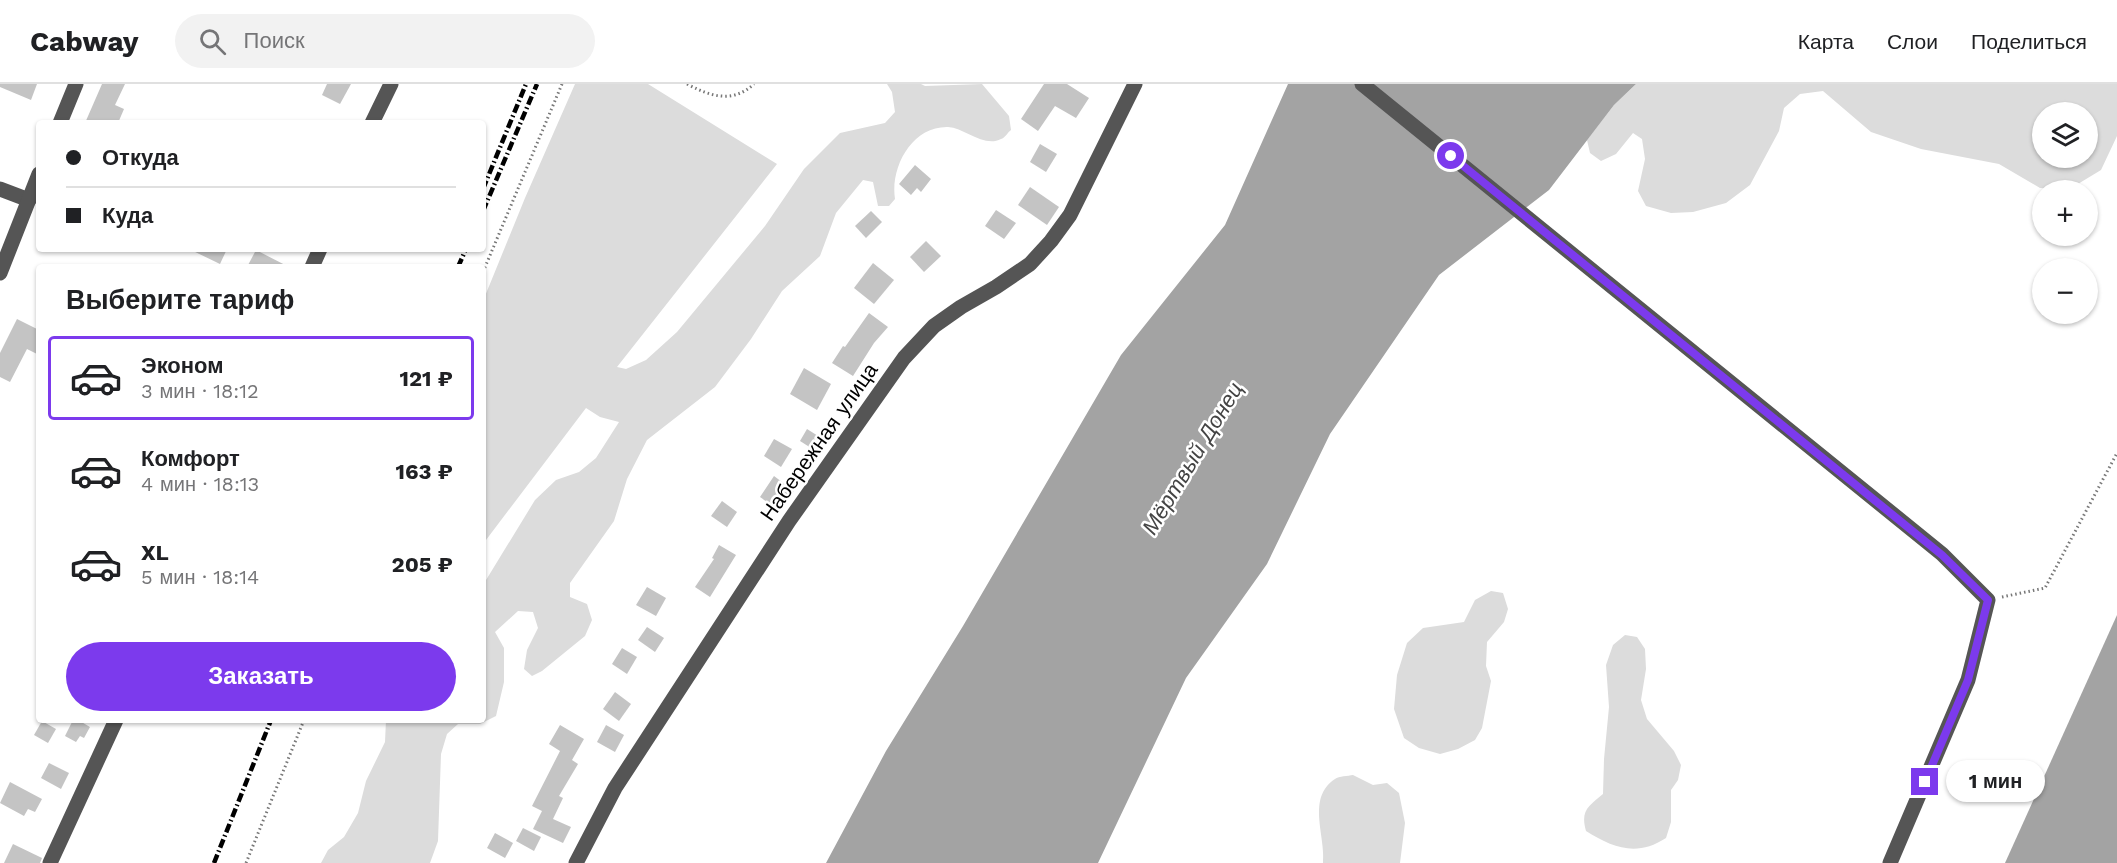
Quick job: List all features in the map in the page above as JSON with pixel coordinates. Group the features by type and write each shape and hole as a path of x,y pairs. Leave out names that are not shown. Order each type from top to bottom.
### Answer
{"street":[{"path":"61,120 76,84"},
{"path":"373,120 391,84"},
{"name":"Набережная улица","path":"576,863 615,788 789,521 904,358 934,326 1030,264 1051,241 1070,215 1135,84"},
{"path":"1362,84 1942,555 1988,600 1968,680 1890,863"},
{"path":"0,273 36,181"},
{"path":"0,189 28,200"},
{"path":"50,863 115,723"}],"path":[{"path":"486,265 562,84"},
{"path":"687,84 707,95 725,96 747,90 754,84"},
{"path":"1988,600 2044,588 2117,453"},
{"path":"246,863 303,723"}],"shaded area":[{"path":"575,84 648,84 777,164 617,367 626,369 646,360 677,332 765,226 804,169 840,133 885,123 895,112 892,92 887,84 925,86 982,84 1009,116 1011,130 995,141 981,139 948,127 935,128 924,133 914,141 900,162 894,187 895,199 889,206 878,206 873,182 863,180 836,213 820,256 782,291 751,339 715,387 647,440 627,479 614,521 570,583 570,597 587,604 592,620 585,636 542,671 532,676 524,669 527,650 538,628 533,612 518,611 495,632 504,648 504,682 496,716 486,721 486,580 535,500 556,480 579,472 596,458 619,422 600,417 586,408 486,540 486,294"},
{"path":"1636,84 2117,84 2117,136 2101,170 2084,180 2032,180 2032,183 1999,164 1921,149 1871,132 1823,91 1800,94 1784,108 1779,131 1750,185 1726,203 1693,212 1671,213 1646,206 1638,191 1645,159 1642,139 1633,133 1616,154 1601,161 1590,153 1587,140 1614,105"},
{"path":"1491,591 1503,593 1508,609 1504,622 1487,642 1486,666 1491,681 1482,728 1475,740 1458,749 1440,754 1419,748 1404,738 1394,709 1397,675 1407,643 1423,628 1464,622 1475,600"},
{"path":"1625,635 1637,637 1645,649 1646,669 1641,700 1647,719 1674,751 1681,765 1678,780 1671,790 1671,822 1666,838 1655,844 1635,849 1606,842 1586,831 1584,824 1587,809 1603,794 1609,707 1606,665 1613,645"},
{"path":"386,723 482,723 458,724 447,734 441,754 438,841 430,863 321,863 328,850 344,837 358,813 366,781 385,742"},
{"path":"1353,775 1373,785 1387,783 1399,793 1405,823 1400,863 1323,863 1319,818 1321,796 1326,787 1335,779"}],"water":[{"name":"Мёртвый Донец","path":"1288,84 1636,84 1614,105 1549,190 1439,275 1330,434 1267,564 1186,678 1098,863 826,863 886,751 963,626 1121,355 1225,225"},
{"path":"2117,615 2117,863 2005,863"}],"building":[{"path":"0,84 37,84 31,100 0,87"},
{"path":"102,84 125,84 115,105 124,109 119,120 86,120"},
{"path":"327,84 351,84 340,104 322,95"},
{"path":"1044,84 1067,84 1089,98 1076,118 1055,106 1038,131 1021,119"},
{"path":"1040,144 1057,154 1046,172 1030,162"},
{"path":"915,165 931,179 921,192 917,188 911,195 899,184"},
{"path":"1030,187 1059,207 1047,225 1018,205"},
{"path":"996,210 1016,223 1004,239 985,226"},
{"path":"871,211 882,222 866,238 855,226"},
{"path":"926,241 941,256 924,272 910,257"},
{"path":"195,252 226,252 220,264"},
{"path":"255,252 260,252 283,264 249,264"},
{"path":"873,263 894,280 874,304 854,288"},
{"path":"869,313 888,327 874,343 853,376 832,363"},
{"path":"17,319 36,328 36,354 27,349 10,382 0,377 0,353"},
{"path":"804,368 831,384 817,410 790,394"},
{"path":"807,429 826,441 819,453 800,441"},
{"path":"774,439 792,449 781,467 764,456"},
{"path":"774,476 794,491 787,502 781,498 774,507 760,497"},
{"path":"722,501 737,512 727,527 711,516"},
{"path":"719,545 736,555 710,597 695,587 714,559 712,558"},
{"path":"647,587 666,598 656,616 636,605"},
{"path":"647,627 664,638 655,652 638,640"},
{"path":"622,648 637,657 627,674 612,664"},
{"path":"615,692 631,704 619,721 603,709"},
{"path":"41,723 56,729 48,743 34,735"},
{"path":"72,723 83,723 90,727 84,738 80,736 76,742 65,736"},
{"path":"560,725 584,739 572,760 578,764 559,796 563,798 553,819 571,827 563,843 533,829 542,811 532,806 560,751 549,744"},
{"path":"606,725 624,735 615,752 597,742"},
{"path":"49,763 69,773 61,789 41,778"},
{"path":"10,782 42,799 35,812 28,809 24,816 0,803"},
{"path":"523,828 541,837 534,851 516,841"},
{"path":"495,833 513,843 505,858 487,848"},
{"path":"13,844 42,858 40,863 4,863"}],"railway":[{"path":"486,182 526,84"},
{"path":"486,204 537,84"},
{"path":"459,264 465,252"},
{"path":"214,863 270,723"}],"route":[{"path":"1451,156 1942,555 1988,600 1968,680 1925,782"}]}
